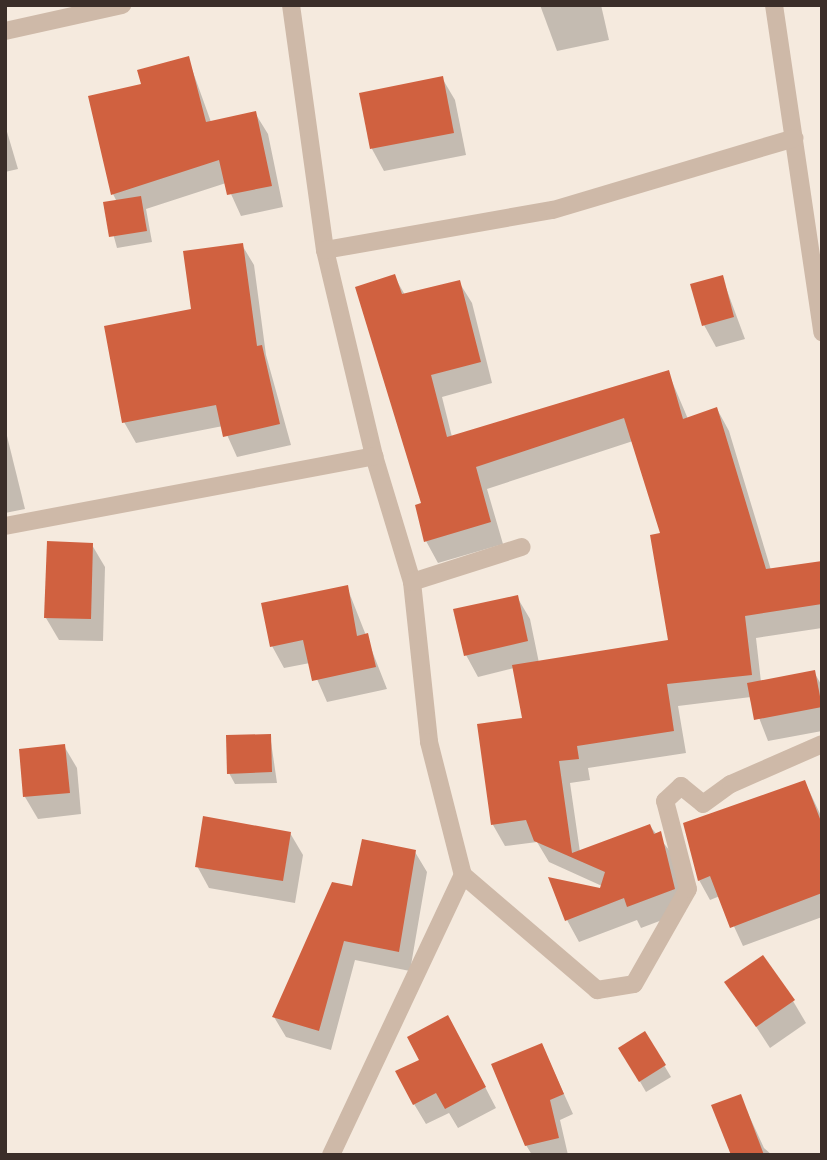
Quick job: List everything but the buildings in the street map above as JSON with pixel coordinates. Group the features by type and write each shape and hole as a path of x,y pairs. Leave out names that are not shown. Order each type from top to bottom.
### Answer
{"street":[{"path":"5,30 122,5"},
{"path":"291,5 325,250 374,456 412,582 429,742 463,875 597,990 634,984 688,889 665,801 681,786 703,804 731,783 822,744"},
{"path":"774,5 822,332"},
{"path":"325,250 553,210 795,138"},
{"path":"5,526 374,456"},
{"path":"412,582 522,547"},
{"path":"331,1155 463,875"}]}
